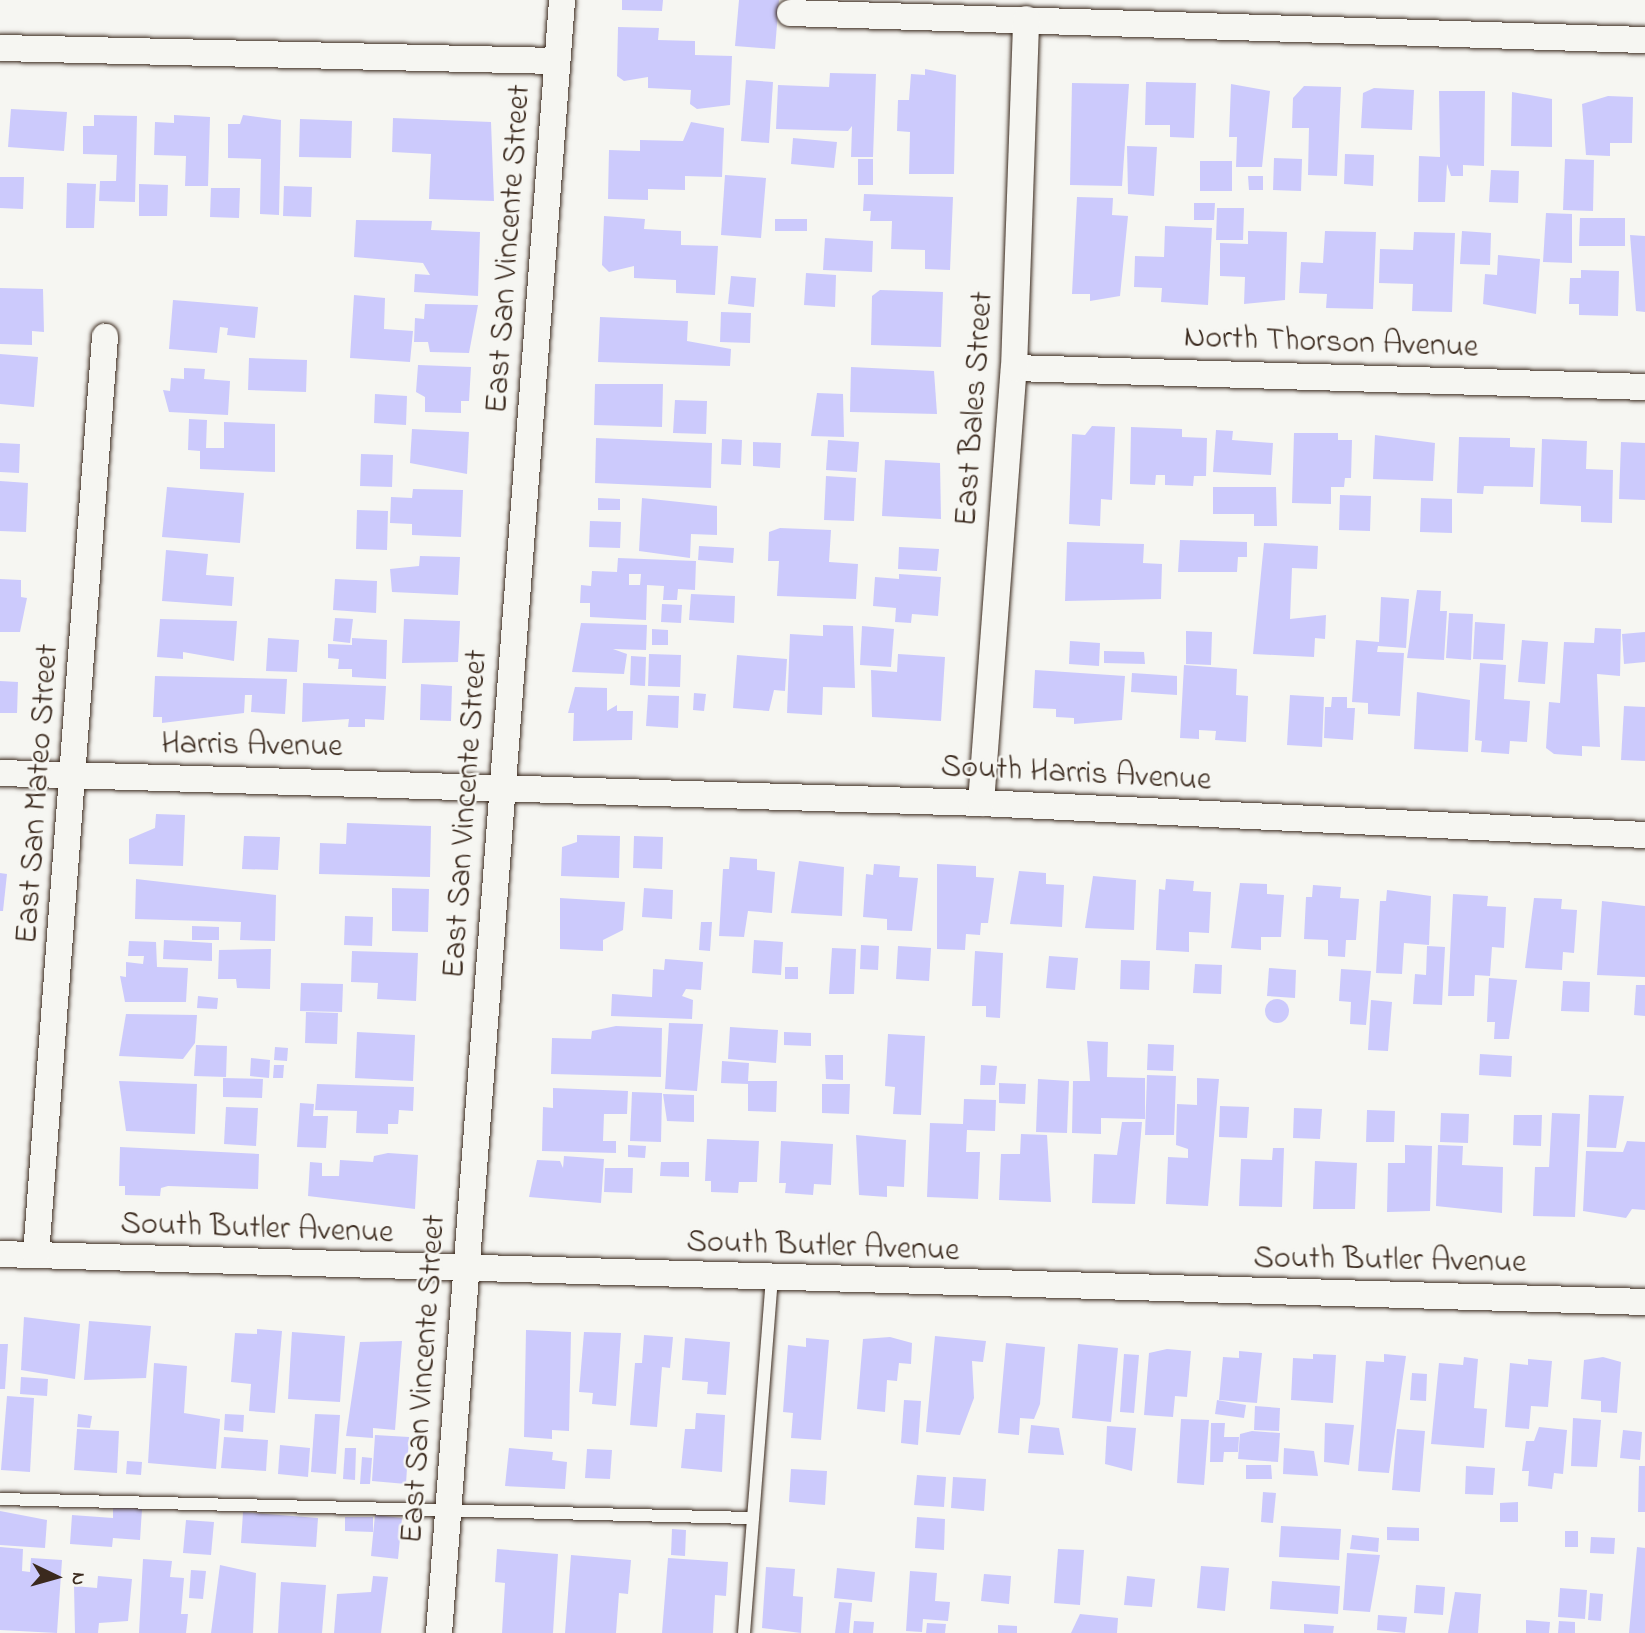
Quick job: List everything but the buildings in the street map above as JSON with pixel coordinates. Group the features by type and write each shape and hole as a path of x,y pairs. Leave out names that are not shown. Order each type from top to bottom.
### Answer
{"street":[{"name":"East San Vincente Street","path":"439,1633 562,0"},
{"path":"790,13 1645,40"},
{"name":"East Bales Street","path":"981,803 1014,368 1026,19"},
{"path":"0,48 557,61"},
{"name":"East San Mateo Street","path":"36,1255 75,776 106,337"},
{"name":"North Thorson Avenue","path":"1014,368 1645,387"},
{"name":"Harris Avenue","path":"0,773 503,786"},
{"name":"South Harris Avenue","path":"503,786 981,803 1645,835"},
{"name":"South Butler Avenue","path":"0,1254 772,1280 1645,1302"}],"lane":[{"path":"744,1633 772,1280"},
{"path":"0,1499 753,1518"}]}
